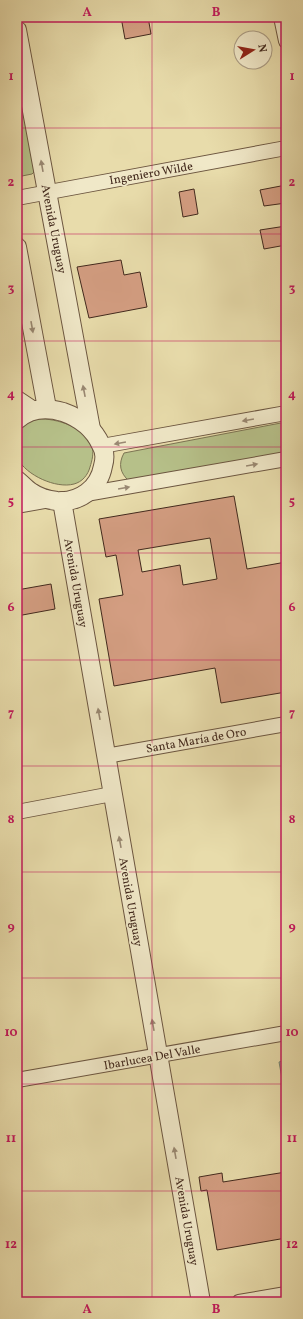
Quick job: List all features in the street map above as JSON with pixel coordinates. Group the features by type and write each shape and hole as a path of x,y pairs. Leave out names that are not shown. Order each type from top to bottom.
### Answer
{"street":[{"path":"282,17 286,41"},
{"name":"Avenida Uruguay","path":"17,30 91,429"},
{"name":"Ingeniero Wilde","path":"17,198 286,148"},
{"path":"17,247 39,409"},
{"path":"17,400 39,409 67,413 80,420 91,429 102,446 105,459 102,475 96,485 86,494 76,499 17,504"},
{"path":"17,420 22,415 39,409"},
{"path":"102,446 286,413"},
{"path":"86,494 286,459"},
{"path":"17,480 32,493 54,500"},
{"name":"Avenida Uruguay","path":"54,500 106,756 201,1302"},
{"name":"Santa María de Oro","path":"106,756 286,724"},
{"path":"17,812 112,794"},
{"name":"Ibarlucea Del Valle","path":"17,1080 286,1033"},
{"path":"239,1302 286,1294"}],"shaded area":[{"path":"17,64 36,170 32,174 17,177"},
{"path":"38,419 53,420 69,425 77,429 88,439 93,449 92,460 88,473 80,482 67,485 50,483 34,475 22,465 18,459 17,441 21,428 23,425"},
{"path":"286,422 286,452 129,481 122,472 121,461 124,453"},
{"path":"286,1060 286,1084 283,1084 279,1062"}],"building":[{"path":"121,17 148,17 151,34 125,39"},
{"path":"286,185 286,203 264,206 260,190"},
{"path":"194,189 198,214 183,217 179,192"},
{"path":"286,226 286,245 264,249 260,230"},
{"path":"121,260 124,275 140,272 147,307 89,318 77,267"},
{"path":"234,496 247,569 286,562 286,692 221,703 215,668 114,686 99,599 123,595 116,555 106,557 99,519","holes":["210,538 217,579 183,585 180,565 142,572 138,550"]},
{"path":"51,584 55,609 17,616 17,590"},
{"path":"286,1172 286,1238 217,1250 207,1190 201,1191 199,1177 222,1173 223,1182"}]}
